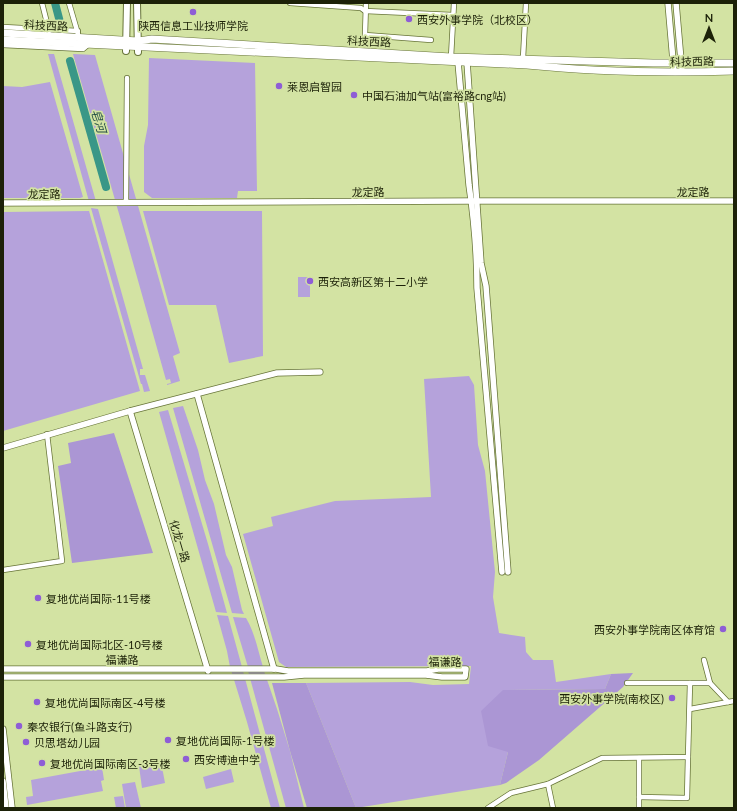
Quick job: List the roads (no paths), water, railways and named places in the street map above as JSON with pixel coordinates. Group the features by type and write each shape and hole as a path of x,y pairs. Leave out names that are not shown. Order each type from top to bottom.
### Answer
{"main road":[{"path":"126,46 127,3"},
{"path":"137,3 138,46"},
{"name":"科技西路","path":"3,33 79,34 126,46"},
{"name":"科技西路","path":"138,46 152,39 451,57 673,63 734,63"},
{"name":"科技西路","path":"3,40 527,65 572,70 674,72 734,71"}],"street":[{"path":"3,27 49,33 42,3"},
{"path":"69,3 79,34"},
{"path":"290,3 361,8 366,11 453,16"},
{"path":"366,3 365,35 431,40"},
{"path":"451,57 454,3"},
{"path":"524,58 526,3"},
{"path":"668,3 674,72"},
{"path":"676,3 682,72"},
{"path":"3,45 83,50 89,44"},
{"path":"458,62 469,185 474,201 481,263 486,286 505,572 477,288 477,265 474,201 467,62"},
{"path":"126,202 127,78"},
{"name":"龙定路","path":"3,203 734,201"},
{"path":"3,448 130,411 277,373 320,372"},
{"path":"197,394 274,668"},
{"name":"化龙一路","path":"130,411 210,677"},
{"path":"3,570 62,561 47,434"},
{"path":"704,660 710,684 728,702"},
{"name":"福谦路","path":"3,669 274,668 288,671 427,671 438,669 466,669 465,677 396,675 304,675 284,677 3,677"},
{"path":"627,683 710,684"},
{"path":"639,797 687,798 690,683"},
{"path":"690,709 734,701"},
{"path":"3,729 12,808"},
{"path":"488,808 511,793 548,784 602,758 688,757"},
{"path":"639,758 639,808"},
{"path":"3,781 6,808"},
{"path":"548,784 552,808"}],"waterway":[{"name":"皂河","path":"55,3 61,26"},
{"name":"皂河","path":"70,61 106,187"}],"place":[{"name":"陕西信息工业技师学院","path":"193,12"},
{"name":"西安外事学院（北校区）","path":"409,19"},
{"name":"莱恩启智园","path":"279,86"},
{"name":"中国石油加气站(富裕路cng站)","path":"354,95"},
{"name":"西安高新区第十二小学","path":"310,281"},
{"name":"复地优尚国际-11号楼","path":"38,598"},
{"name":"西安外事学院南区体育馆","path":"723,629"},
{"name":"复地优尚国际北区-10号楼","path":"28,644"},
{"name":"西安外事学院(南校区)","path":"672,698"},
{"name":"复地优尚国际南区-4号楼","path":"37,702"},
{"name":"秦农银行(鱼斗路支行)","path":"19,726"},
{"name":"复地优尚国际-1号楼","path":"168,740"},
{"name":"贝思塔幼儿园","path":"26,742"},
{"name":"西安博迪中学","path":"186,759"},
{"name":"复地优尚国际南区-3号楼","path":"42,763"}]}
